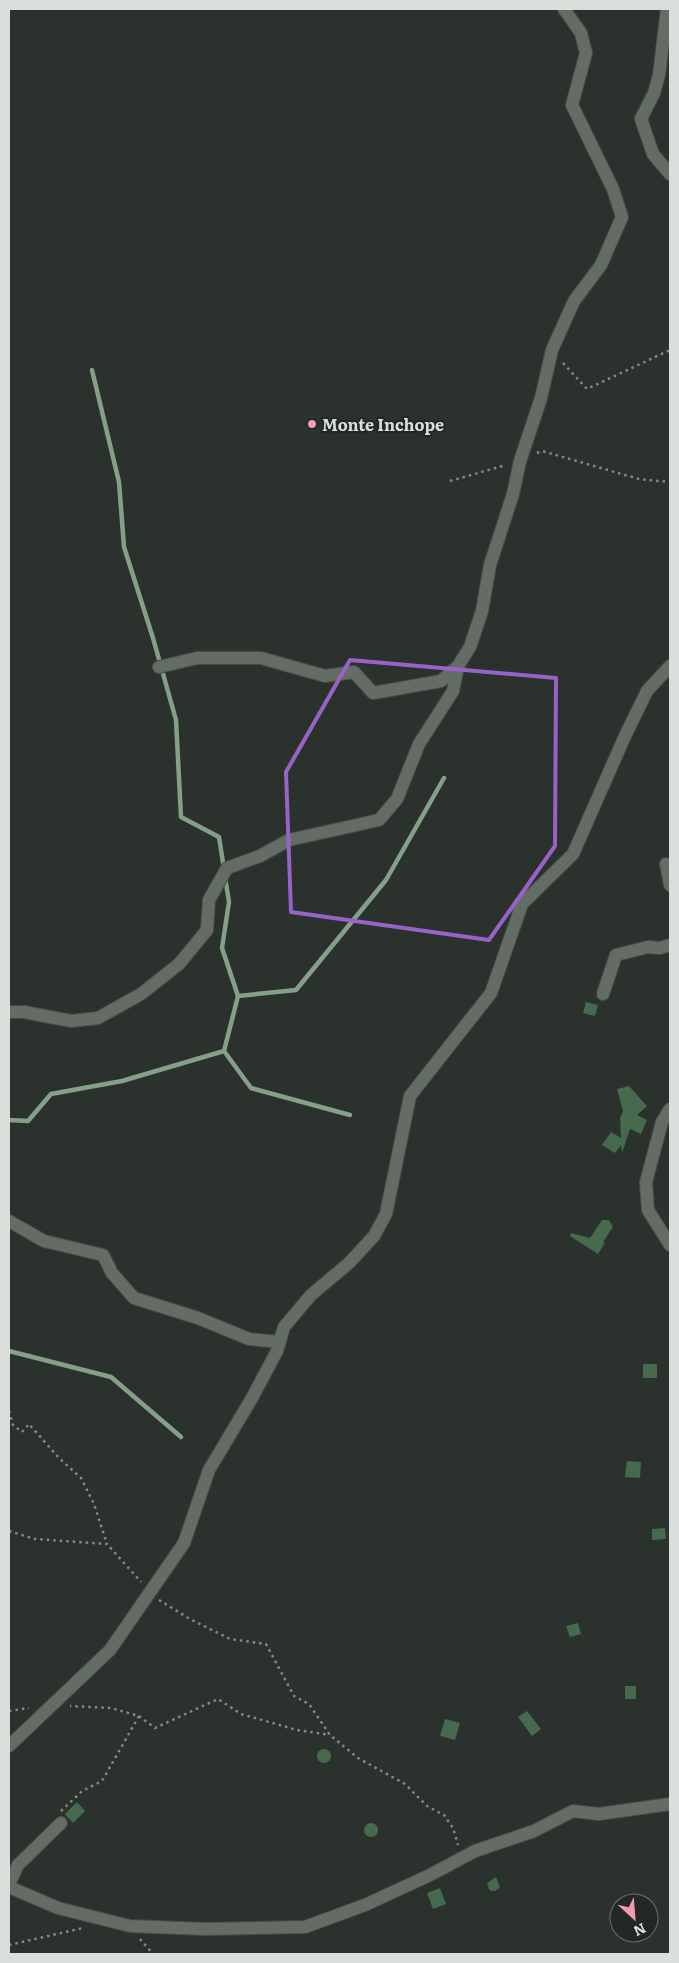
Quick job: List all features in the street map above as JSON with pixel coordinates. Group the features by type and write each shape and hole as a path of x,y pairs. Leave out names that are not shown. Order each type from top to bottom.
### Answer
{"street":[{"path":"158,667 197,658 261,658 325,676 354,672 372,693 441,681 458,666 470,647 482,611 490,564 541,398 552,350 574,301 601,265 622,217 613,190 572,105 586,53 581,33 564,9"},
{"path":"667,9 659,75 654,93 641,119 653,154 670,174"},
{"path":"9,1012 24,1012 71,1021 98,1018 141,994 179,964 207,930 209,900 228,868 260,856 289,840 379,820 397,799 419,744 453,691 458,666"},
{"path":"9,1746 110,1650 184,1543 209,1470 252,1398 277,1351 284,1327 311,1295 349,1263 374,1236 386,1214 410,1096 491,994 522,904 573,854 647,691 670,666"},
{"path":"666,864 670,885"},
{"path":"603,994 616,955 648,947 660,948 670,945"},
{"path":"670,1109 662,1122 646,1182 648,1210 670,1245"},
{"path":"9,1221 44,1242 103,1255 112,1273 134,1298 198,1318 249,1339 279,1342"},
{"path":"61,1822 18,1865 9,1886 58,1908 130,1926 205,1929 305,1927 365,1905 474,1851 534,1831 573,1811 600,1814 670,1804"}],"path":[{"path":"552,350 587,388 670,350"},
{"path":"450,482 520,462 542,451 640,479 670,482"},
{"path":"9,1411 13,1425 22,1432 29,1424 59,1458 81,1478 94,1504 107,1544 157,1598 190,1619 230,1639 266,1644 294,1696 309,1704 330,1735 358,1758 405,1784 426,1806 444,1815 453,1828 462,1858"},
{"path":"9,1531 35,1539 107,1544"},
{"path":"53,1705 111,1708 139,1716 155,1728 218,1699 241,1714 297,1730 330,1735"},
{"path":"61,1822 57,1814 82,1791 102,1781 139,1716"},
{"path":"9,1945 91,1927"}],"highlighted area":[{"path":"350,660 556,678 555,846 489,940 291,912 286,772"}],"building":[{"path":"586,1002 598,1005 595,1016 583,1013"},
{"path":"629,1086 647,1106 637,1115 647,1120 641,1134 630,1129 622,1153 621,1145 615,1153 602,1145 611,1132 621,1138 620,1118 623,1111 617,1089"},
{"path":"602,1220 609,1220 613,1227 598,1254 570,1236 571,1233 590,1238"},
{"path":"643,1364 657,1364 657,1378 643,1378"},
{"path":"627,1461 641,1462 640,1478 625,1477"},
{"path":"665,1528 666,1539 652,1540 652,1529"},
{"path":"578,1623 581,1634 570,1637 566,1626"},
{"path":"625,1686 636,1686 636,1699 625,1699"},
{"path":"527,1711 541,1729 532,1736 518,1717"},
{"path":"445,1719 460,1723 455,1740 440,1736"},
{"path":"324,1749 329,1751 331,1756 329,1761 324,1763 319,1761 317,1756 319,1751"},
{"path":"77,1802 85,1811 73,1823 65,1814"},
{"path":"371,1823 376,1825 378,1830 376,1835 371,1837 366,1835 364,1830 366,1825"},
{"path":"496,1877 500,1887 495,1891 491,1891 487,1883"},
{"path":"440,1888 446,1904 433,1909 427,1893"}],"waterway":[{"path":"92,370 119,482 124,547 153,638 176,720 181,817 219,837 224,869"},
{"path":"224,1051 238,996 296,990 386,880 444,778"},
{"path":"225,877 229,902 222,948 238,996"},
{"path":"9,1120 28,1121 51,1094 122,1081 224,1051 251,1088 350,1115"},
{"path":"9,1351 111,1377 181,1437"}],"place":[{"name":"Monte Inchope","path":"312,424"}]}
